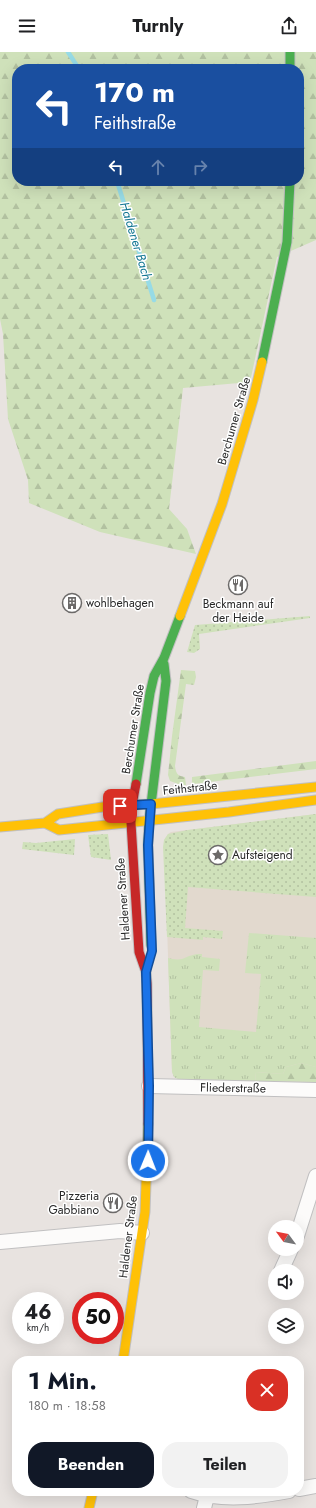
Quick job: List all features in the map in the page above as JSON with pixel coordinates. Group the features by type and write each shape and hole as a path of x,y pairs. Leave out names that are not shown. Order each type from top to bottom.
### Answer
{"main road":[{"path":"290,52 290,64"},
{"name":"Berchumer Straße","path":"131,823 132,805 154,676 164,658 222,504 253,400 268,340 282,276 287,242 290,186"},
{"name":"Berchumer Straße","path":"149,821 166,681 164,658"},
{"name":"Feithstraße","path":"0,827 45,823 58,814 109,806 151,804 316,786"},
{"name":"Feithstraße","path":"45,823 59,830 229,812 316,800"},
{"name":"Haldener Straße","path":"146,972 151,955 148,845 149,821"},
{"name":"Haldener Straße","path":"124,1356 145,1212 148,1161 149,1086 146,972 139,952 131,823"},
{"path":"89,1508 92,1496"}],"street":[{"name":"Fliederstraße","path":"149,1086 316,1090"},
{"path":"302,1220 316,1176"},
{"path":"0,1242 120,1230 142,1233"},
{"path":"304,1488 316,1486"},
{"path":"198,1496 206,1502 263,1496"}],"shaded area":[{"path":"316,814 316,1082 178,1079 174,1077 172,1072 164,840 171,832"}],"green space":[{"path":"0,52 316,52 316,240 277,257 250,382 183,388 169,509 187,529 196,554 100,532 29,503 28,480 8,419 3,334 0,319"},
{"path":"310,616 310,618 199,634 200,649 194,653 187,652 195,625"},
{"path":"181,670 195,671 196,677 194,685 186,684 175,766 178,774 185,777 186,785 181,785 170,781 168,775"},
{"path":"316,761 316,769 192,783 192,777"},
{"path":"316,814 316,897 188,887 185,928 223,931 222,939 203,937 203,940 167,937 163,847 164,840 168,834 188,830"},
{"path":"108,834 111,860 91,857 88,835"},
{"path":"75,839 74,855 22,849 23,842 36,843"},
{"path":"249,933 316,938 316,1067 301,1063 286,1067 283,1074 256,1072 255,1081 178,1079 174,1077 172,1072 168,958 182,959 189,956 202,954 202,957 220,959 219,971 203,970 199,1027 256,1032 261,974 245,973"},
{"path":"301,1063 316,1067 316,1082 255,1081 256,1072 283,1074 286,1067"}],"waterway":[{"name":"Haldener Bach","path":"68,52 76,64"},
{"name":"Haldener Bach","path":"119,186 154,300"}],"traffic: fast":[{"path":"290,52 290,64"},
{"path":"262,362 287,242 290,186"},
{"path":"136,784 154,676 164,658 180,616"},
{"path":"151,945 148,845 149,821 166,681 164,664"}],"traffic: slow":[{"path":"180,616 222,504 253,400 262,362"},
{"path":"45,823 58,814 109,806 151,804 316,787"},
{"path":"0,827 45,823 59,830 229,812 316,800"},
{"path":"124,1356 145,1212 148,1124"},
{"path":"89,1508 92,1496"}],"traffic: jam":[{"path":"136,784 132,805 131,823 139,952 146,972 147,984 148,1124"}],"place":[{"name":"Beckmann auf der Heide","path":"238,585"},
{"name":"wohlbehagen","path":"72,603"},
{"name":"Aufsteigend","path":"218,855"},
{"name":"Pizzeria Gabbiano","path":"113,1203"}],"route":[{"path":"120,806 151,804 148,845 152,951 146,972 149,1086 148,1161"}]}
